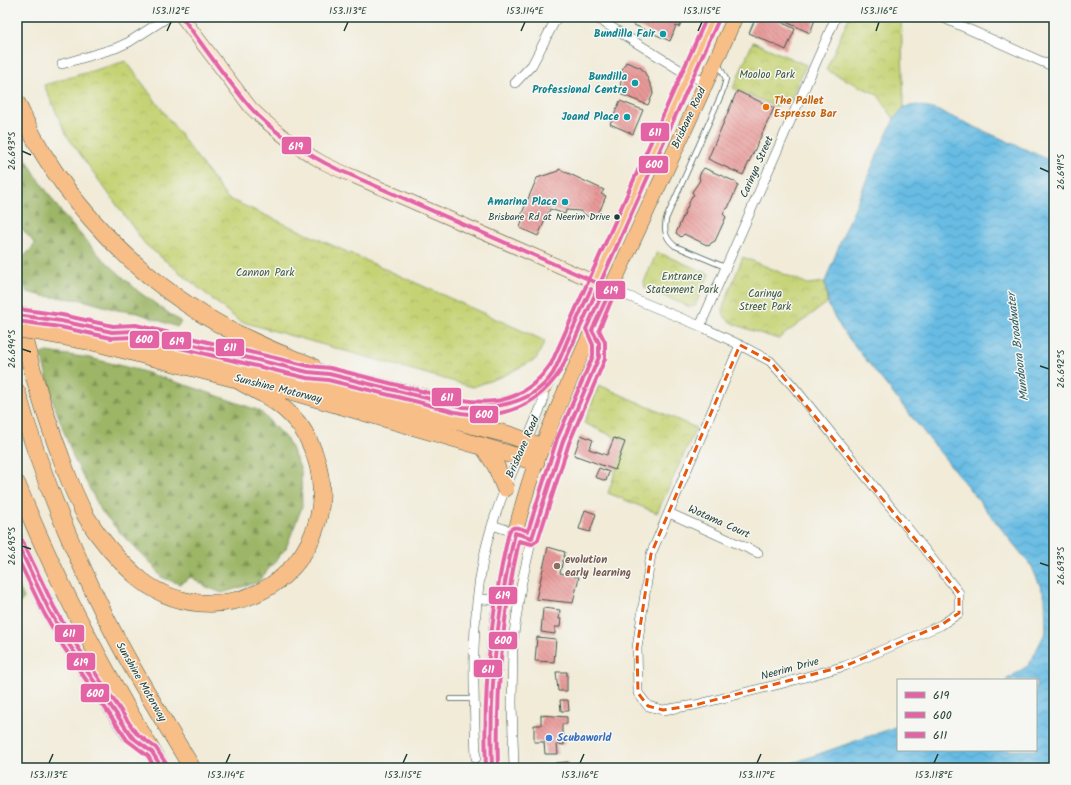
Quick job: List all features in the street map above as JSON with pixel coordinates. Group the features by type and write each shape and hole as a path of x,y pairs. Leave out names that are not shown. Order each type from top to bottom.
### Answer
{"highway":[{"path":"17,104 53,169 74,198 103,232 133,262 185,304 231,331 329,374"},
{"path":"22,321 27,353 46,415 67,474 87,518 114,555 136,576 171,597 189,602 211,604 242,600 257,594 274,584 297,564 314,534 318,518 321,502 320,480 316,457 309,440 301,427 289,413 275,402 236,379"},
{"name":"Sunshine Motorway","path":"22,321 86,326 431,414 510,435 531,452"},
{"name":"Sunshine Motorway","path":"22,321 236,379 259,382 483,446 531,452"},
{"path":"112,332 135,331 308,372 329,374 463,407 496,407 517,402 544,385"},
{"name":"Sunshine Motorway","path":"17,392 45,478 81,564 108,621 135,672 192,768"},
{"path":"483,446 496,466 505,488"},
{"path":"17,484 55,574 87,637 119,697 162,768"},
{"path":"17,542 49,610 72,650 132,738 152,752"}],"main road":[{"name":"Brisbane Road","path":"544,385 556,367 714,17"},
{"name":"Brisbane Road","path":"492,768 492,711 496,638 501,600 531,452 592,330 717,60 735,17"}],"street":[{"path":"62,64 116,48 129,42 168,17"},
{"path":"182,17 251,108 284,137 321,162 611,289"},
{"path":"515,83 532,65 557,17"},
{"path":"595,17 688,75 706,82"},
{"name":"Carinya Street","path":"700,326 836,17"},
{"path":"941,17 1054,67"},
{"name":"Neerim Drive","path":"611,289 700,326 740,345 770,361 793,386 959,593 958,613 941,625 845,666 695,705 663,710 648,706 638,693 637,648 651,554 740,345"},
{"path":"514,768 512,704 513,640 521,586 532,538 563,441 599,357 599,343 592,330"},
{"name":"Brisbane Road","path":"476,758 474,635 477,598 483,561 492,525 505,488 531,452 543,402 544,385"},
{"name":"Wotama Court","path":"669,513 758,553"},
{"path":"492,525 532,538"},
{"path":"477,598 501,600"}],"lane":[{"name":"Brisbane Road","path":"717,60 726,79 722,93 666,219 665,232 669,241 675,246 725,267"},
{"path":"450,699 474,699"}],"highlighted area":[{"path":"740,345 770,361 959,593 959,613 941,625 845,666 695,705 663,710 648,706 638,693 637,648 651,554"}],"green space":[{"path":"849,17 901,17 904,107 894,119 878,95 826,70"},
{"name":"Mooloo Park","path":"753,42 806,65 790,101 782,97 777,107 733,88"},
{"name":"Cannon Park","path":"126,61 227,198 545,341 536,359 503,376 473,387 239,321 145,244 67,136 44,85"},
{"path":"17,144 63,215 100,256 139,292 181,322 177,327 138,313 117,310 83,300 44,296 27,292 19,275 18,264 35,244 20,226 17,219"},
{"name":"Entrance Statement Park","path":"657,252 709,274 695,306 690,307 645,288 644,282"},
{"name":"Carinya Street Park","path":"743,257 808,284 825,282 827,303 778,339 735,324 726,318 723,311"},
{"path":"47,352 90,358 138,370 260,411 288,441 301,470 302,507 286,548 258,582 222,593 207,587 191,577 180,584 161,577 151,563 126,539 102,512 74,459 54,404 41,354"},
{"path":"599,385 696,428 657,513 608,493 626,442 584,423"},
{"path":"17,583 24,598 17,607"}],"water":[{"name":"Mundoora Broadwater","path":"918,105 939,111 1054,162 1054,768 779,768 897,726 897,751 1037,751 1037,679 1008,679 1029,665 1046,631 1045,597 1032,567 842,330 829,307 825,282 878,153 894,119 904,107"}],"building":[{"name":"Bundilla Fair","path":"634,17 684,17 679,27 676,26 670,41 632,24"},
{"path":"756,17 775,17 780,19 779,21 795,29 786,50 749,33"},
{"path":"785,17 816,17 810,33 784,21"},
{"name":"Bundilla Professional Centre","path":"626,62 641,68 645,73 652,88 653,94 648,105 620,94 621,78 619,76"},
{"path":"737,91 774,108 743,175 708,159"},
{"name":"Joand Place","path":"620,101 643,110 633,134 610,124"},
{"path":"704,168 736,182 738,185 728,208 723,214 726,217 715,241 709,246 684,234 681,237 676,233 692,196 694,195 692,192 700,180 699,177"},
{"name":"Amarina Place","path":"559,169 604,190 601,194 606,196 598,215 593,213 590,219 580,211 566,210 565,214 550,209 538,236 520,228 522,221 519,220 537,178 558,171"},
{"path":"581,435 593,440 589,449 607,455 614,438 625,442 615,470 574,455"},
{"path":"599,468 609,472 606,481 595,477"},
{"path":"585,510 596,514 590,532 579,529"},
{"path":"548,547 565,552 560,573 579,577 573,603 536,599"},
{"path":"543,608 560,610 560,627 555,627 555,634 541,632"},
{"path":"537,637 556,639 554,662 535,661"},
{"path":"556,672 567,672 567,691 558,691"},
{"path":"560,700 568,700 569,711 561,711"},
{"name":"Scubaworld","path":"541,715 567,717 567,724 562,724 564,745 557,744 558,754 545,754 544,742 534,742 534,725 541,725"},
{"path":"568,762 569,768 555,768 555,763"},
{"path":"542,765 542,768 525,768 525,766"}],"transit line":[{"name":"619","path":"182,17 250,107 279,134 303,150 337,169 611,289 592,330 599,343 599,357 563,441 532,538 515,533 503,591 493,679 491,738 492,768"},
{"name":"611","path":"18,309 62,315 113,326 136,325 309,366 330,368 452,398 488,402 505,399 521,393 537,381 551,364 707,17"},
{"name":"600","path":"17,321 60,327 111,338 134,337 307,378 328,380 461,413 477,415 492,414 505,412 518,407 531,401 542,392 561,370 719,19"},
{"name":"619","path":"17,315 61,321 112,332 135,331 308,372 329,374 463,407 489,407 525,398 545,383 555,369 591,289"},
{"name":"611","path":"486,768 485,738 487,679 497,591 509,532 513,528 520,528 528,531 557,439 593,356 593,345 586,329 604,290"},
{"name":"600","path":"498,768 498,711 501,654 508,597 519,541 532,544 538,540 569,443 605,359 605,342 599,330 614,294"},
{"name":"611","path":"22,540 54,607 73,640 136,733 156,748 167,765"},
{"name":"619","path":"17,543 49,610 68,643 132,737 152,752 162,768"},
{"name":"600","path":"17,557 44,613 63,646 127,740 148,756 155,768"}],"place":[{"name":"Bundilla Fair","path":"663,34"},
{"name":"Bundilla Professional Centre","path":"635,83"},
{"name":"The Pallet Espresso Bar","path":"766,107"},
{"name":"Joand Place","path":"627,117"},
{"name":"Amarina Place","path":"565,202"},
{"name":"Brisbane Rd at Neerim Drive","path":"617,217"},
{"name":"evolution early learning","path":"557,566"},
{"name":"Scubaworld","path":"549,738"}]}
